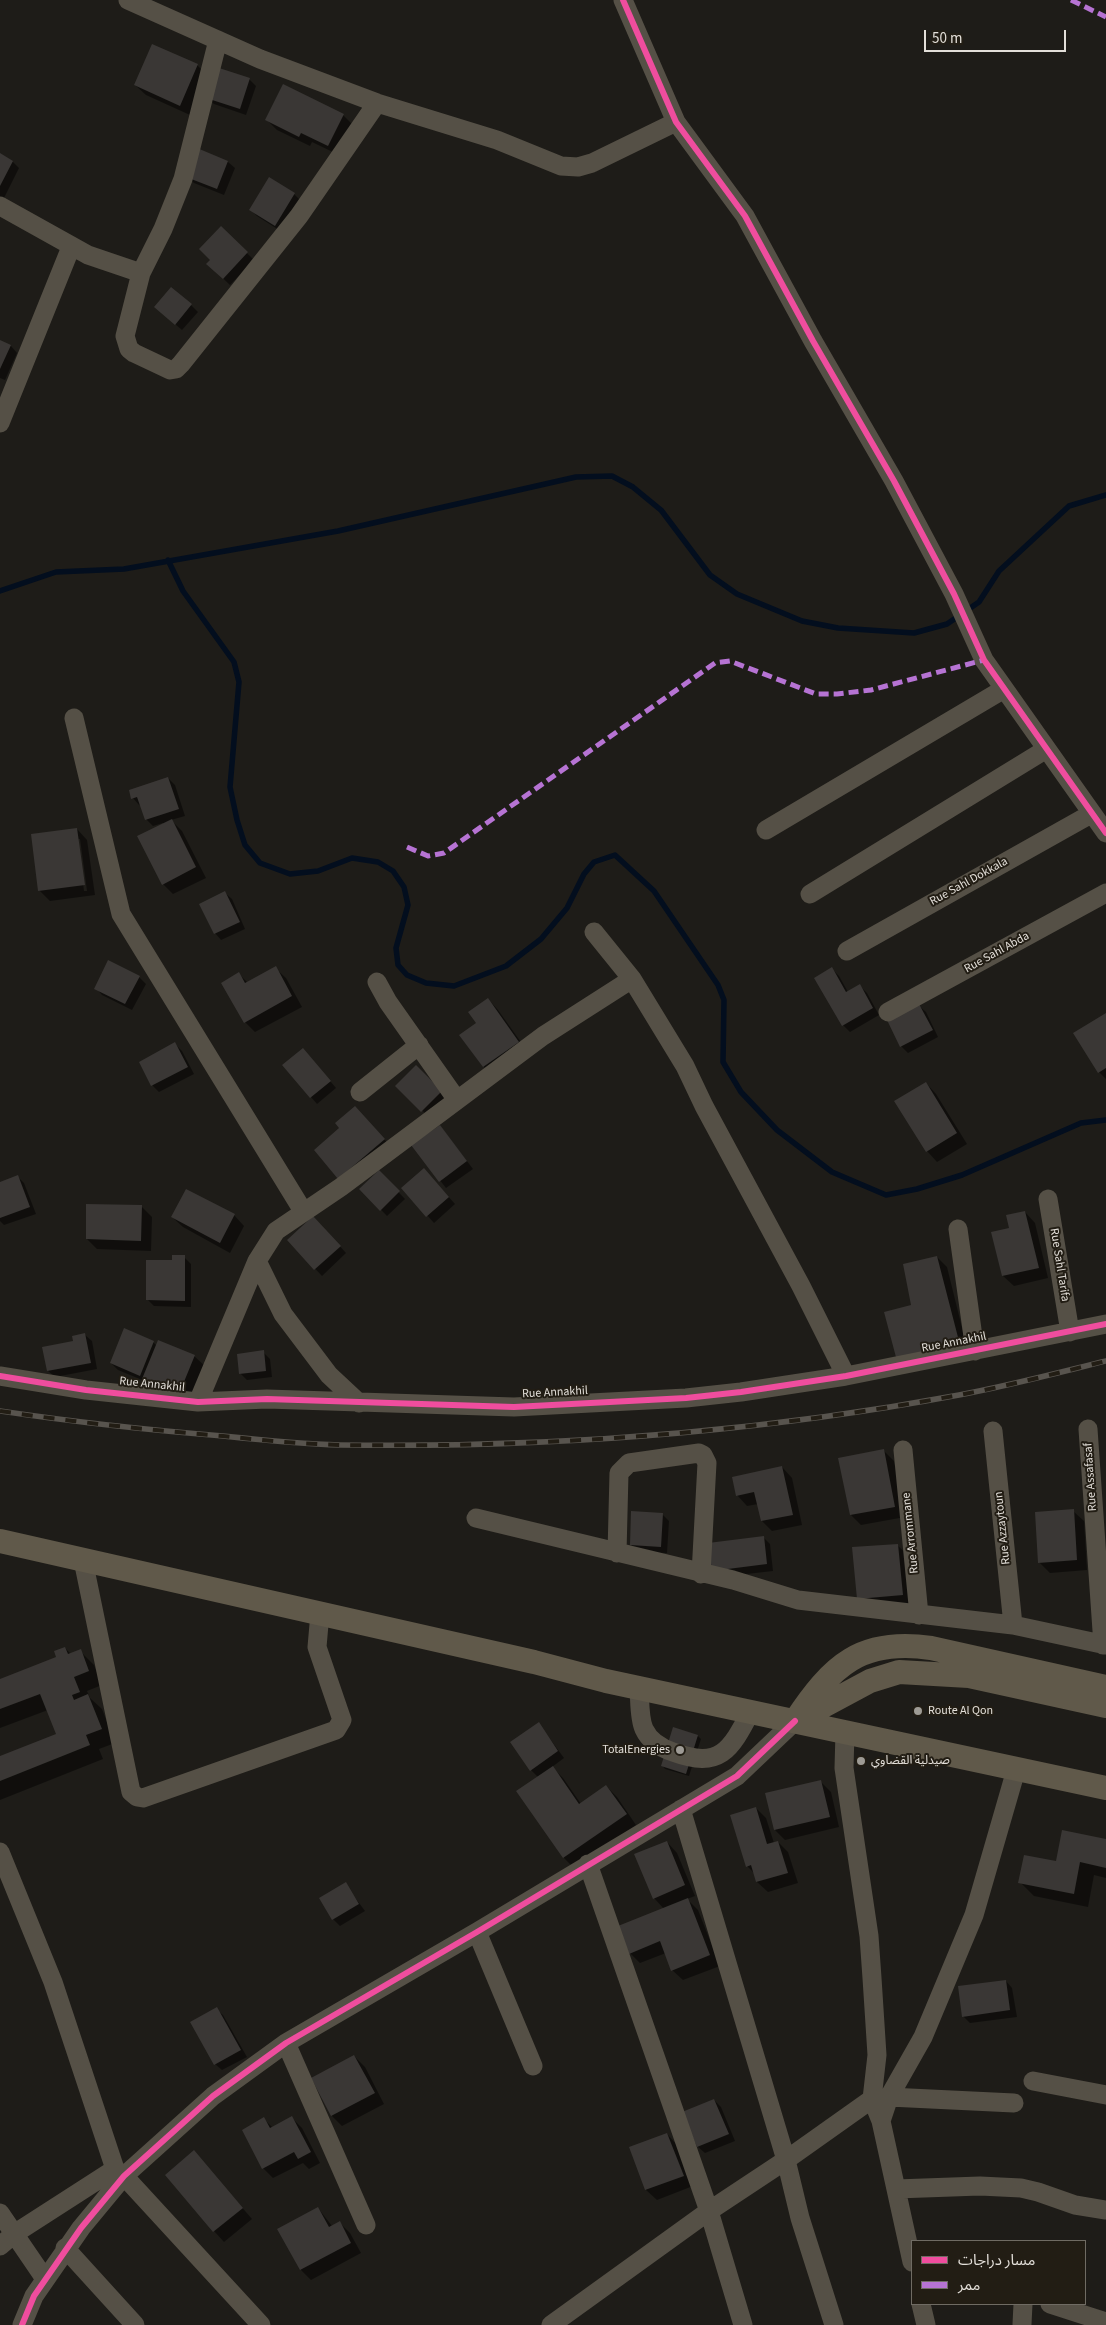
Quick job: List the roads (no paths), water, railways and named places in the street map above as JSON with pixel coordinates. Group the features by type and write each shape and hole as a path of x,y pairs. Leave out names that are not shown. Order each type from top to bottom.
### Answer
{"main road":[{"path":"0,1541 320,1613 638,1688 1106,1788"},
{"path":"795,1721 811,1697 834,1672 852,1658 879,1647 906,1645 931,1648 1106,1687"},
{"path":"795,1721 870,1681 899,1672 969,1676 1106,1706"}],"street":[{"path":"128,0 260,59 377,103 497,140 561,166 570,168 592,163 676,122"},
{"path":"623,0 676,122 745,216 813,341 894,481 954,594 972,638 984,660 1045,750 1106,833"},
{"path":"218,40 182,179 163,229 141,273 125,336 126,343 134,353 170,370 176,369 300,216 377,103"},
{"path":"0,206 71,247 102,261 141,273"},
{"path":"0,423 71,247"},
{"path":"766,830 1004,689"},
{"path":"74,718 124,919 303,1211"},
{"path":"810,894 1045,750"},
{"name":"Rue Sahl Dokkala","path":"847,951 1091,814"},
{"name":"Rue Sahl Abda","path":"888,1012 1106,893"},
{"path":"594,932 632,979 685,1066 704,1106 801,1286 846,1376"},
{"path":"198,1402 257,1261 276,1231 341,1187 543,1036 632,979"},
{"path":"377,982 457,1100"},
{"path":"360,1092 419,1045"},
{"name":"Rue Sahl Tarifa","path":"1048,1199 1070,1332"},
{"path":"958,1229 975,1351"},
{"path":"257,1261 283,1314 329,1375 359,1403"},
{"name":"Rue Annakhil","path":"0,1376 86,1390 198,1402 267,1399 514,1407 677,1398 741,1392 846,1376 1106,1324"},
{"name":"Rue Assafasaf","path":"1088,1428 1104,1645"},
{"name":"Rue Azzaytoun","path":"993,1431 1013,1625"},
{"name":"Rue Arrommane","path":"903,1450 919,1615"},
{"path":"617,1553 619,1473 621,1468 629,1463 699,1453 703,1455 707,1462 701,1574"},
{"path":"476,1518 701,1574 733,1580 798,1600 1013,1625 1104,1645"},
{"path":"82,1560 131,1792 137,1797 143,1798 336,1730 340,1726 342,1720 317,1647 320,1613"},
{"path":"638,1688 644,1729 658,1747 691,1759 706,1760 725,1750 735,1742 751,1712"},
{"path":"7,2240 120,2173 213,2096 286,2043 477,1932 737,1776 795,1721"},
{"path":"845,1732 844,1768 868,1927 881,2122 911,2249"},
{"path":"725,1750 748,1766"},
{"path":"551,2325 709,2210 880,2098 923,2037 974,1916 1016,1770"},
{"path":"681,1809 786,2160 800,2218 834,2325"},
{"path":"0,1852 53,1982 120,2173 261,2325"},
{"path":"588,1864 709,2210 743,2325"},
{"path":"477,1932 533,2066"},
{"path":"286,2043 366,2225"},
{"path":"1033,2081 1106,2095"},
{"path":"880,2098 1014,2103"},
{"path":"22,2325 34,2296 120,2173"},
{"path":"896,2189 980,2186 1021,2188 1075,2205 1106,2210"},
{"path":"0,2213 7,2240 45,2279"},
{"path":"66,2248 135,2325"},
{"path":"921,2305 926,2325"},
{"path":"1022,2324 1023,2305"},
{"path":"1053,2305 1106,2322"}],"waterway":[{"path":"0,591 56,572 124,569 338,531 576,477 612,476 633,487 661,510 710,575 737,594 802,621 838,628 914,633 947,624 979,602 999,571 1069,506 1106,495"},
{"path":"168,560 183,591 234,662 239,682 230,787 245,845 260,863 290,874 318,871 352,858 378,862 393,871 404,887 408,905 396,948 398,965 407,975 426,983 454,986 506,966 541,939 567,908 584,874 594,862 615,855 654,891 718,985 724,1000 723,1062 741,1092 777,1130 832,1172 886,1195 917,1189 962,1175 1081,1123 1106,1120"}],"railway":[{"path":"0,1411 139,1428 311,1444 418,1445 573,1441 728,1428 882,1408 996,1388 1106,1361"}],"place":[{"name":"Route Al Qon","path":"918,1711"},
{"name":"TotalEnergies","path":"680,1750"},
{"name":"صيدلية القضاوي","path":"861,1761"}]}
